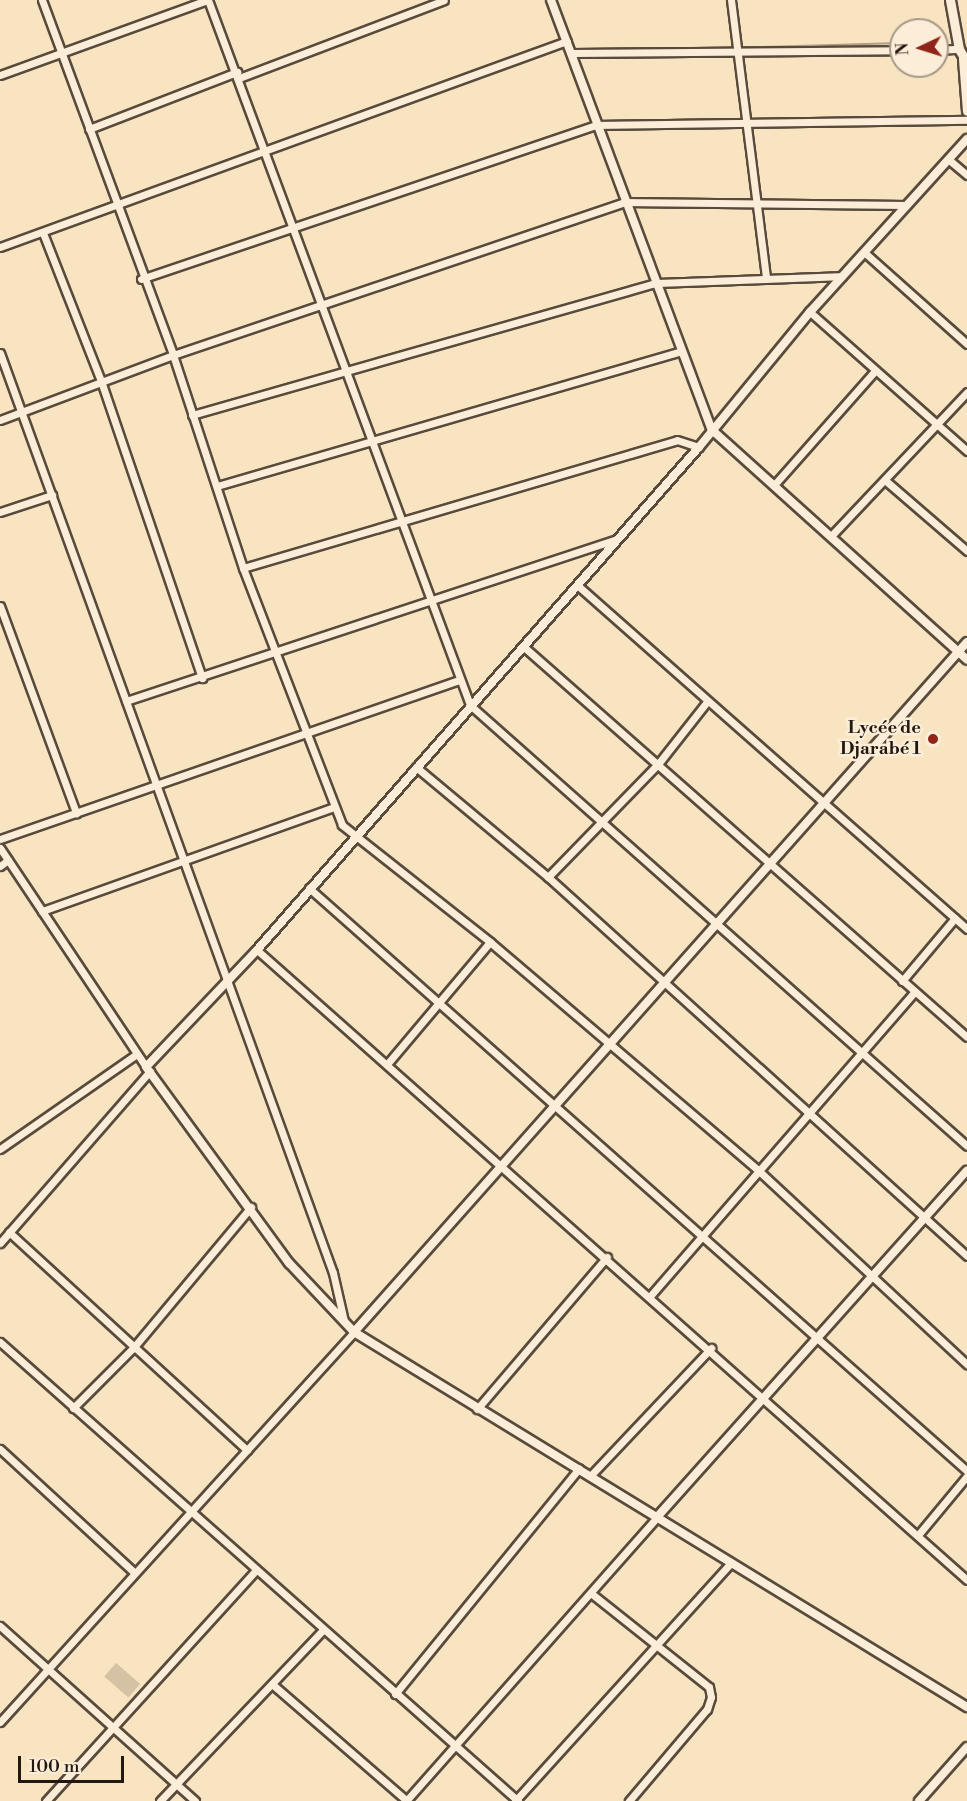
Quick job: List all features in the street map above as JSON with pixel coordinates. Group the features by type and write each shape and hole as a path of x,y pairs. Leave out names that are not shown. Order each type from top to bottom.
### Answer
{"main road":[{"path":"950,0 959,50 965,61 967,111"}],"street":[{"path":"42,0 141,279 173,356 243,567 279,654 332,808 342,825 359,834 490,942 759,1171 872,1279 967,1364"},
{"path":"0,75 207,0 238,75 263,154 294,227 345,371 373,440 428,601 470,705 602,820 716,926 860,1054 967,1146"},
{"path":"89,129 444,0"},
{"path":"551,0 678,352 712,430 967,660"},
{"path":"732,0 766,279"},
{"path":"0,247 263,154 567,41"},
{"path":"572,53 889,50"},
{"path":"949,50 959,50"},
{"path":"141,279 597,125 967,120"},
{"path":"0,1243 148,1069 229,982 309,888 359,834 470,705 524,648 699,447 810,312 904,205 967,139"},
{"path":"948,159 967,175"},
{"path":"0,420 101,381 624,202 904,205"},
{"path":"43,233 101,381 202,678"},
{"path":"864,252 966,342"},
{"path":"192,415 654,283 842,276"},
{"path":"810,312 967,451"},
{"path":"216,486 678,352"},
{"path":"0,353 157,786 182,863 229,982 333,1273 344,1322"},
{"path":"774,485 875,371"},
{"path":"831,536 938,426 967,392"},
{"path":"243,567 401,523 677,440 699,447"},
{"path":"886,481 967,551"},
{"path":"0,512 52,495"},
{"path":"126,701 279,654 428,601 617,540"},
{"path":"578,585 706,703 967,929"},
{"path":"0,606 76,813"},
{"path":"0,1722 505,1165 662,984 771,867 822,804 967,642"},
{"path":"524,648 967,1037"},
{"path":"0,839 308,735 458,680"},
{"path":"548,878 658,764 706,703"},
{"path":"416,767 548,878 662,984 967,1256"},
{"path":"42,911 332,808"},
{"path":"0,848 135,1055 148,1069 251,1207 288,1263 354,1332 967,1707"},
{"path":"0,866 8,860"},
{"path":"309,888 705,1236 967,1471"},
{"path":"902,981 955,918"},
{"path":"388,1063 490,942"},
{"path":"257,950 505,1165 967,1580"},
{"path":"651,1295 705,1236 914,992"},
{"path":"0,1149 135,1055"},
{"path":"272,1684 406,1801 967,1171"},
{"path":"73,1408 133,1347 251,1207"},
{"path":"9,1232 247,1450"},
{"path":"477,1408 607,1257"},
{"path":"0,1342 322,1631 516,1800 659,1646 730,1564"},
{"path":"591,1475 711,1348"},
{"path":"0,1449 135,1574"},
{"path":"395,1694 579,1468"},
{"path":"918,1535 967,1476"},
{"path":"46,1801 255,1571"},
{"path":"592,1594 709,1687 711,1697 707,1709 629,1801"},
{"path":"0,1626 195,1801"},
{"path":"160,1801 322,1631"},
{"path":"919,1801 967,1747"}],"shaded area":[{"path":"116,1663 140,1684 128,1698 104,1677"}],"waterway":[{"path":"688,49 889,43"}],"place":[{"name":"Lycée de Djarabé 1","path":"933,739"}]}
